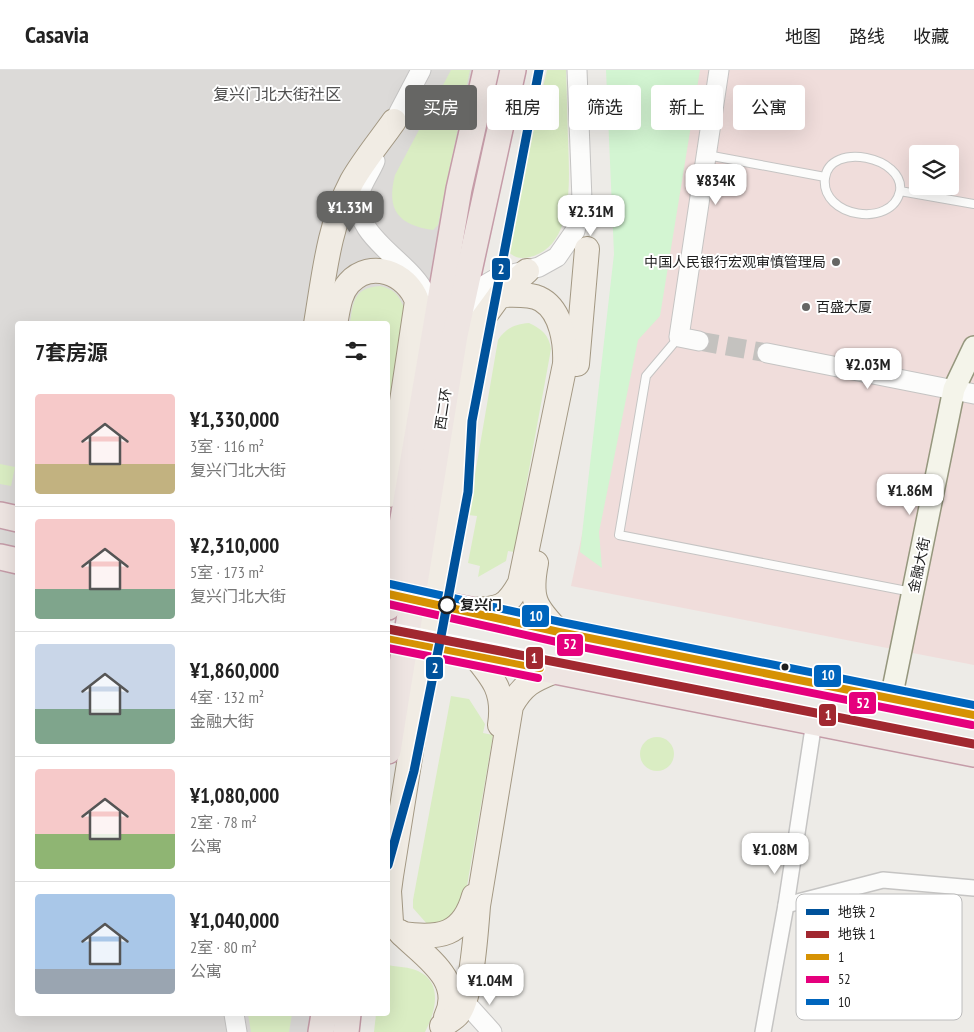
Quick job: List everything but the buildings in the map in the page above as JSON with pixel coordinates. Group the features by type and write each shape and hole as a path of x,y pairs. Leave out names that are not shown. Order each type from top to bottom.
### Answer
{"highway":[{"name":"西二环","path":"390,737 446,334 459,189 486,70"},
{"name":"西二环","path":"390,598 446,334 513,70"},
{"path":"0,515 15,518"},
{"path":"0,558 15,560"},
{"path":"390,594 470,610 559,632 974,715"},
{"path":"390,638 974,754"},
{"path":"321,1032 324,1016"},
{"path":"346,1032 348,1016"}],"main road":[{"path":"316,321 326,262 343,202 352,181 394,121"},
{"path":"559,632 542,614 533,598 532,585 577,367 587,249"},
{"path":"390,482 417,301 403,264"},
{"path":"390,884 476,338 481,321 500,295 527,271"},
{"path":"336,321 343,291 357,276 367,272 395,274 410,286 415,294"},
{"path":"470,610 496,609 512,598 520,583 565,364 566,346 562,330 556,316 542,300 522,295 500,295"},
{"name":"金融大街","path":"897,700 913,592 974,347"},
{"path":"897,700 964,392 974,372"},
{"path":"393,924 424,937 446,933 460,924 470,911 474,896 503,706 494,680 474,654"},
{"path":"440,1029 458,1015 464,1001 511,706 519,692 532,680 555,670"},
{"path":"390,899 393,924 442,971 450,987 451,1008 440,1029"}],"street":[{"path":"421,70 394,121 360,193 360,211 362,221 371,236 403,264 422,287 446,334 483,286 495,279 527,271 557,257 567,246 575,231 582,200"},
{"path":"577,70 582,200 587,249"},
{"path":"699,341 679,337 719,70"},
{"path":"767,353 964,392"},
{"path":"763,1032 786,905 814,722"},
{"path":"829,894 884,880 974,888"},
{"path":"786,905 796,902"},
{"path":"464,1001 492,1032"},
{"path":"234,1016 237,1032"}],"lane":[{"path":"707,155 825,178"},
{"path":"844,158 872,159 894,173 900,184 900,191 895,203 888,210 870,214 856,213 843,209 832,201 826,190 825,178 830,166 844,158"},
{"path":"900,191 974,204"},
{"path":"679,337 646,376 620,535 913,592"}],"shaded area":[{"path":"0,70 490,70 390,600 390,321 15,321 15,1016 311,1016 307,1032 0,1032"},
{"path":"681,70 974,70 974,665 571,586 668,130 723,130 723,85 678,85"}],"green space":[{"path":"451,70 470,70 467,85 443,85"},
{"path":"547,70 566,70 569,171 567,207 563,224 555,239 545,250 530,257 519,258 510,253 505,247 533,130 559,130 559,85 543,85"},
{"path":"606,70 700,70 698,85 651,85 651,130 690,130 660,316 638,340 599,532 602,568 580,552 614,254 609,130 641,130 641,85 607,85"},
{"path":"419,130 458,130 438,225 433,230 411,224 403,220 398,214 392,198 395,175"},
{"path":"380,286 389,289 395,293 404,308 390,407 390,321 350,321 356,297 371,287"},
{"path":"529,323 544,333 549,340 551,349 514,552 508,551 506,561 478,577 480,566 468,563 477,516 468,515 498,340 511,327"},
{"path":"0,464 15,467 11,486 0,484"},
{"path":"451,696 469,699 485,724 483,733 493,735 463,909 458,918 428,925 413,908 413,900"},
{"path":"657,737 664,738 669,742 673,747 673,761 669,766 664,770 657,771 650,770 645,766 641,761 640,754 641,747 645,742 650,738"},
{"path":"390,965 418,971 426,976 431,983 435,999 432,1016 425,1032 374,1032 376,1016 390,1016"},
{"path":"248,1016 292,1016 289,1032 251,1032"}],"tunnel":[{"path":"699,341 767,353"}],"metro line":[{"name":"2","path":"390,858 414,771 442,631 468,492 472,421 539,70"},
{"name":"1","path":"390,629 974,744"}],"transit line":[{"name":"10","path":"390,584 561,622 974,705"},
{"name":"1","path":"390,594 559,632 974,715"},
{"name":"52","path":"390,604 557,642 972,725"},
{"name":"10","path":"390,628 542,658"},
{"name":"1","path":"390,638 540,668"},
{"name":"52","path":"390,648 538,678"}],"place":[{"name":"中国人民银行宏观审慎管理局","path":"836,262"},
{"name":"百盛大厦","path":"806,307"},
{"name":"复兴门","path":"447,605"}],"district":[{"name":"复兴门北大街社区","path":"277,94"}]}
